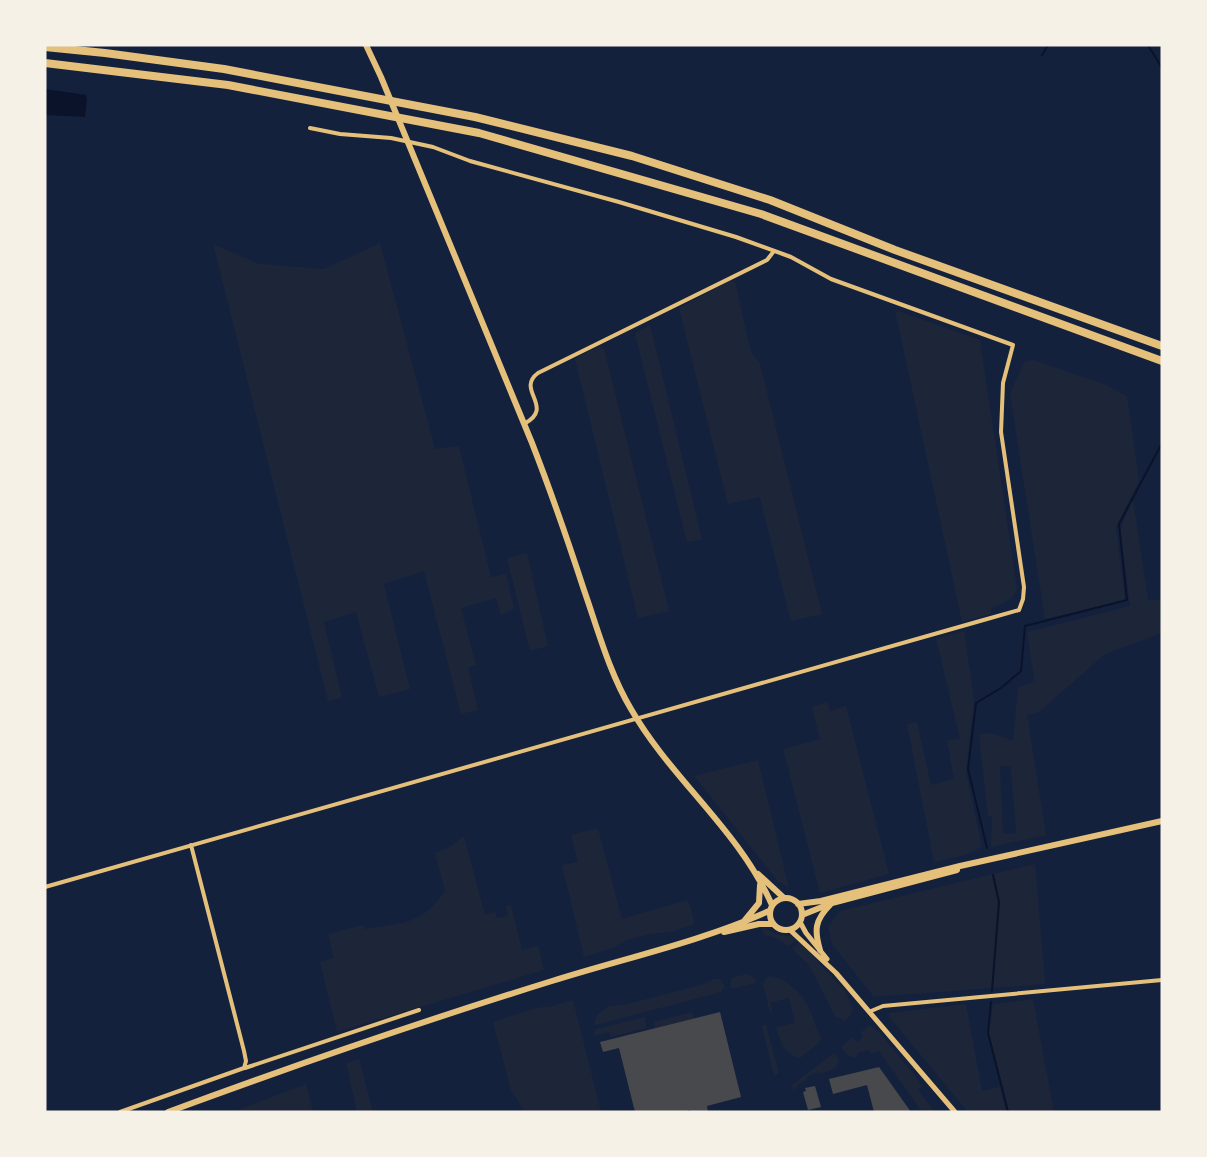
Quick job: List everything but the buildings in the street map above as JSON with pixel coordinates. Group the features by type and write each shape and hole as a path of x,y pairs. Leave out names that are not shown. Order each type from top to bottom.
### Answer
{"highway":[{"path":"45,47 236,71 475,117 632,156 770,200 927,262 1162,346"},
{"path":"45,63 228,85 479,133 760,214 1162,361"}],"main road":[{"path":"366,45 524,424 554,500 608,661 622,693 636,719 653,742 717,820 748,863 760,882 771,908 772,924"},
{"path":"798,904 821,901 1162,821"},
{"path":"790,930 801,918 832,903 943,875 985,861"},
{"path":"748,863 784,898"},
{"path":"744,921 759,903 760,882"},
{"path":"168,1112 285,1069 553,981 697,938 744,921 771,908 777,900 784,898 798,904 806,933 836,973"},
{"path":"820,950 816,938 816,923 832,903"},
{"path":"697,938 759,924 772,924 781,930 790,930 836,973 871,1011 955,1112"}],"street":[{"path":"45,887 1018,610 1023,599 1024,587 1001,432 1003,383 1013,345 831,279 774,251 736,237 619,201 470,161 434,147 391,138 340,134 310,128"},
{"path":"524,424 535,418 538,412 531,387 534,376 538,373 767,260 774,251"},
{"path":"191,845 244,1051 246,1061 244,1068"},
{"path":"871,1011 883,1006 1162,980"},
{"path":"120,1112 419,1010"}],"shaded area":[{"path":"45,89 86,95 85,117 45,115"},
{"path":"380,243 435,449 459,446 491,577 506,574 514,609 501,615 496,598 461,608 476,665 468,668 478,710 461,714 424,571 384,584 410,689 379,697 356,612 324,622 342,698 328,701 213,244 259,264 324,269"},
{"path":"731,280 735,282 751,352 760,364 822,614 791,621 760,497 728,504 679,308"},
{"path":"895,310 980,340 1017,589 1012,598 991,609 991,614 962,622"},
{"path":"650,325 702,539 687,542 635,333"},
{"path":"599,346 604,349 669,611 638,618 575,359"},
{"path":"1034,360 1106,385 1127,396 1139,481 1116,527 1125,600 1045,619 1010,394 1023,364"},
{"path":"1133,499 1148,600 1162,600 1162,633 1105,654 1039,712 1027,715 1046,835 991,847 992,816 988,816 979,734 992,733 1013,741 1018,687 1032,683 1034,679 1027,632 1130,606 1120,529","holes":["1011,766 1016,833 1003,834 1000,767"]},
{"path":"527,553 548,646 530,651 507,558"},
{"path":"964,631 974,700 966,772 982,847 965,855 934,862 907,724 917,722 931,785 954,779 947,741 960,738 936,639"},
{"path":"827,702 830,711 846,706 889,874 820,893 783,749 820,739 812,707"},
{"path":"758,760 789,888 778,881 694,776"},
{"path":"598,828 622,919 687,900 694,924 671,932 649,934 626,940 615,947 584,957 562,865 578,862 571,835"},
{"path":"464,836 485,915 495,912 497,918 508,916 506,906 511,905 522,950 538,946 544,970 337,1032 320,962 334,958 328,934 363,925 365,929 401,923 419,917 445,891 435,853 450,847"},
{"path":"1035,864 1045,984 874,997 832,944 828,927 840,911"},
{"path":"762,927 779,935 792,936 796,940 789,946 774,937 764,935"},
{"path":"800,942 844,990 853,1008 845,1021 835,1016 809,965 792,949"},
{"path":"747,974 755,978 756,983 731,987 731,978"},
{"path":"770,976 784,981 801,995 821,1037 820,1042 800,1058 790,1054 779,1038 776,1027 795,1023 789,998 770,1003 772,1012 770,1013 763,984"},
{"path":"720,979 725,987 721,992 594,1024 597,1015 609,1006 627,1004 701,985"},
{"path":"1033,999 1054,1112 1009,1112 989,1033 993,1004"},
{"path":"573,1000 601,1112 525,1112 511,1090 493,1022 536,1008"},
{"path":"966,1004 982,1091 1000,1087 1006,1112 968,1112 890,1018 889,1013"},
{"path":"692,1012 694,1019 655,1028 654,1022"},
{"path":"645,1017 646,1028 611,1037 609,1032 593,1036 596,1029"},
{"path":"766,1025 779,1073 774,1076 762,1026"},
{"path":"870,1025 880,1033 917,1078 922,1086 918,1090 935,1112 922,1112 879,1051 871,1053 869,1050 857,1053 857,1057 853,1057 847,1055 841,1047 853,1037 857,1042 863,1037 860,1033"},
{"path":"834,1053 839,1060 836,1068 808,1076 793,1091 792,1085"},
{"path":"359,1059 373,1112 357,1112 346,1063"},
{"path":"306,1084 313,1112 235,1112 235,1111"}],"waterway":[{"path":"1042,55 1048,45"},
{"path":"1148,45 1162,68"},
{"path":"987,848 968,769 976,703 1001,688 1021,671 1025,626 1127,600 1119,524 1162,443"},
{"path":"992,991 999,902 993,875"},
{"path":"991,1002 988,1033 1008,1112"}]}
